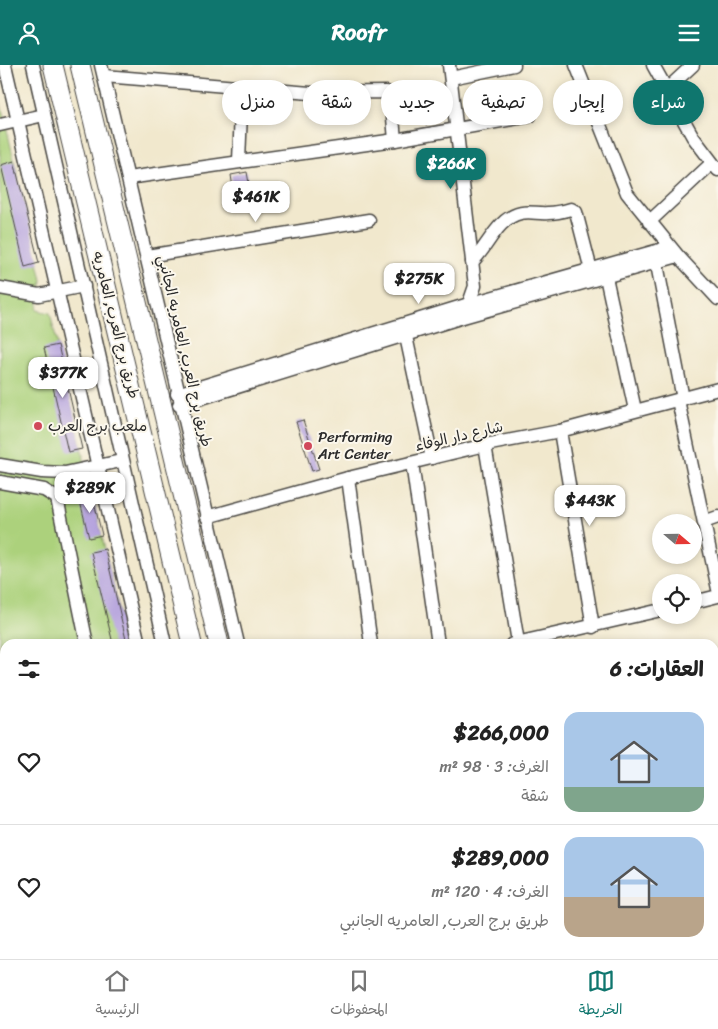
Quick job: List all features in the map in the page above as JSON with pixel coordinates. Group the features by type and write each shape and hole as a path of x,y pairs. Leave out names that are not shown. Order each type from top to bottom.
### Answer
{"highway":[{"name":"طريق برج العرب, العامريه","path":"53,65 191,639"},
{"name":"طريق برج العرب, العامريه","path":"80,65 218,639"},
{"path":"183,639 184,605"}],"street":[{"path":"5,65 138,639"},
{"path":"32,65 164,639"},
{"path":"463,317 475,286 450,71 514,65"},
{"path":"576,65 624,187 635,205 674,252 718,299"},
{"path":"653,65 662,80"},
{"path":"677,80 693,65"},
{"path":"103,71 222,85"},
{"name":"طريق برج العرب, العامريه الجانبي","path":"103,71 147,256 178,399 237,639"},
{"path":"293,92 390,93 395,140"},
{"path":"0,125 44,115"},
{"path":"238,161 240,125"},
{"path":"128,177 395,140 484,125"},
{"path":"649,221 715,167 686,125"},
{"path":"472,262 496,230 513,216 527,212 556,213 571,209 576,212 592,270"},
{"path":"147,256 369,220"},
{"path":"178,399 404,329 469,304 592,270 674,252"},
{"path":"404,329 463,317 606,277 656,257"},
{"path":"656,257 681,400 718,589"},
{"path":"606,277 635,410"},
{"path":"0,288 39,295 84,286"},
{"path":"404,329 432,458"},
{"name":"شارع دار الوفاء","path":"207,517 348,478 485,445 560,431 718,389"},
{"path":"560,431 593,627"},
{"path":"485,445 514,639"},
{"path":"0,465 57,474 122,461"},
{"path":"412,463 437,639"},
{"path":"348,478 370,639"},
{"path":"0,482 48,491 57,498 86,639"},
{"path":"704,522 718,517"},
{"path":"702,600 718,596"},
{"path":"534,639 652,612"}],"green space":[{"name":"ملعب برج العرب","path":"0,100 42,280 37,310 50,313 126,639 0,639"}],"building":[{"path":"14,161 39,263 25,267 1,165"},
{"path":"247,172 252,200 235,202 231,175"},
{"path":"58,345 82,449 68,452 44,348"},
{"name":"Performing Art Center","path":"303,420 319,469 312,471 296,422"},
{"path":"91,490 102,535 89,538 78,493"},
{"path":"105,549 126,639 112,639 91,552"}],"place":[{"name":"ملعب برج العرب","path":"38,426"},
{"name":"Performing Art Center","path":"308,446"}]}
